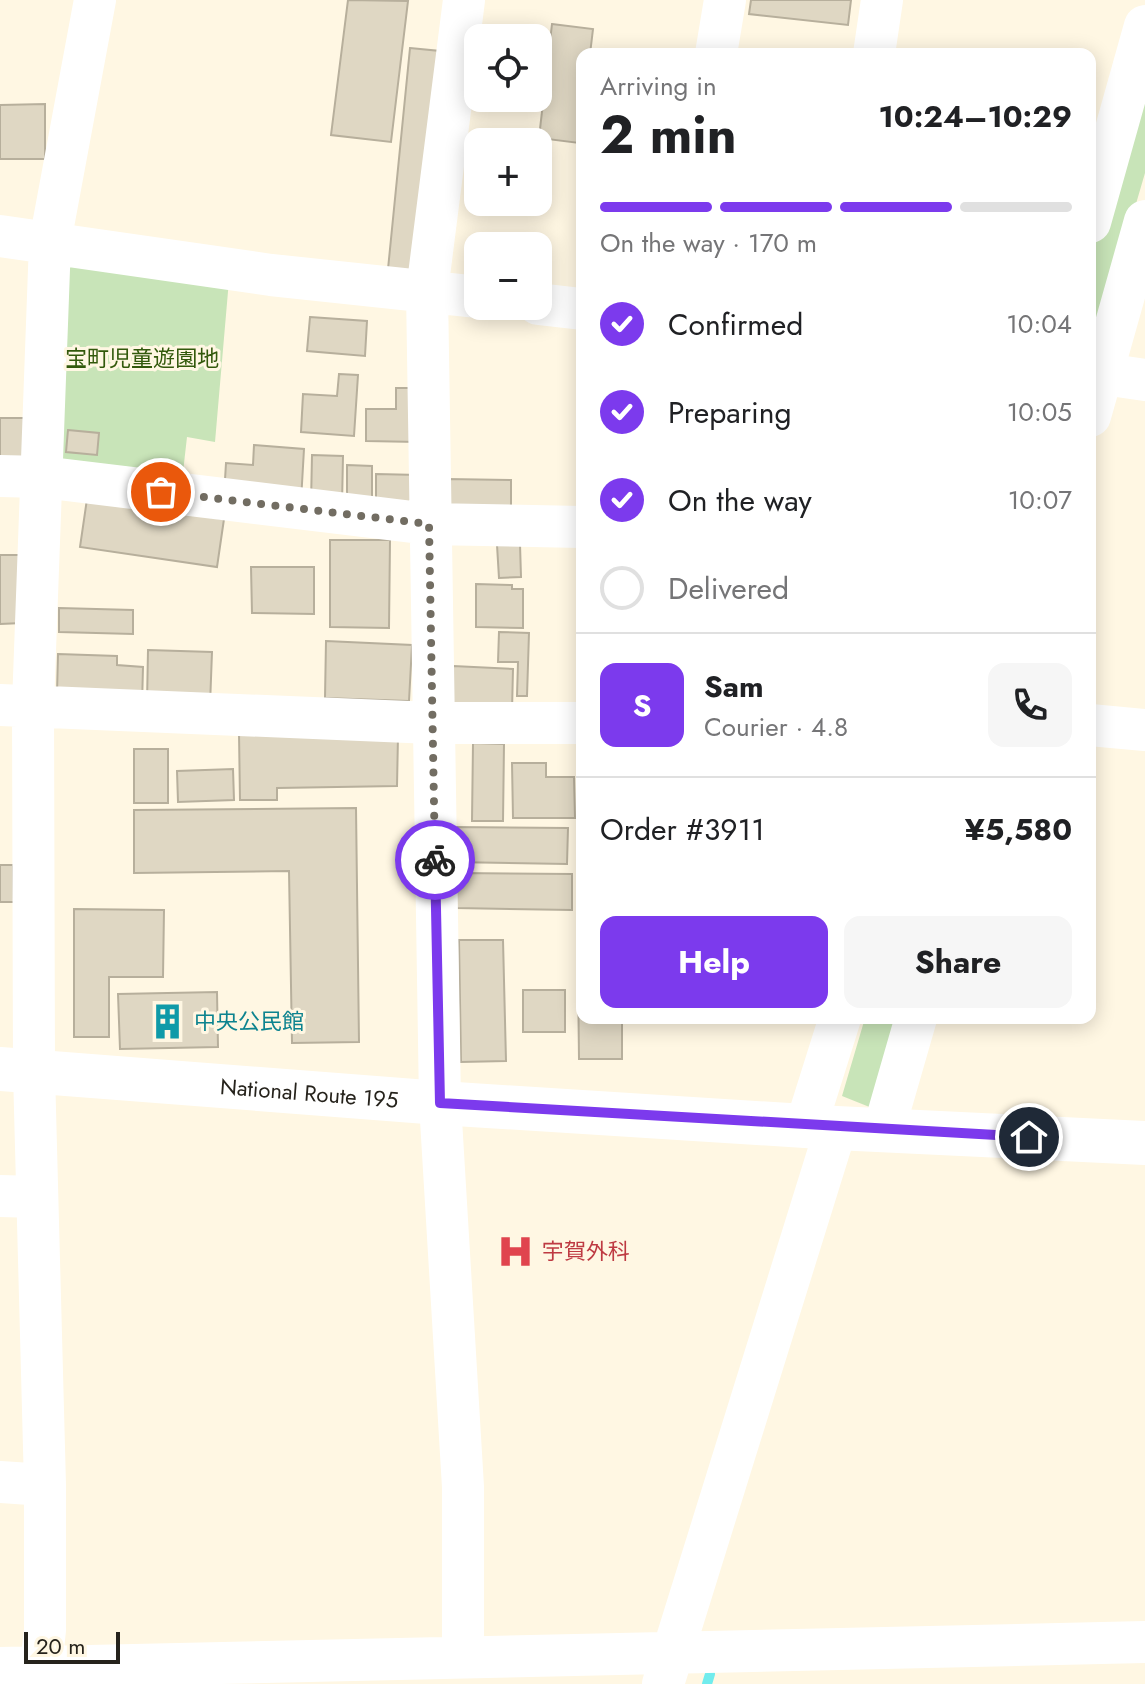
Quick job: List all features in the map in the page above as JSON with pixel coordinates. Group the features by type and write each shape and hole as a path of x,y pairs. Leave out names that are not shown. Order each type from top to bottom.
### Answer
{"highway":[{"name":"National Route 195","path":"17,1070 440,1103 1145,1143"}],"street":[{"path":"95,0 50,242 42,477 17,705 19,1197 45,1485 45,1630 26,1673 463,1657 668,1669 1145,1642"},
{"path":"463,1657 463,1487 440,1103 427,291 464,0"},
{"path":"717,48 725,0"},
{"path":"875,48 882,0"},
{"path":"1096,205 1137,89 1145,26"},
{"path":"1145,221 1096,373 1145,380"},
{"path":"0,236 271,275 464,295"},
{"path":"552,306 576,308"},
{"path":"0,476 42,477 429,524 576,527"},
{"path":"17,705 432,723 576,723"},
{"path":"1096,726 1145,730"},
{"path":"668,1669 821,1127 839,1024"},
{"path":"884,1129 914,1024"},
{"path":"0,1482 45,1485"}],"green space":[{"path":"1145,73 1145,173 1096,340 1096,239"},
{"name":"宝町児童遊園地","path":"67,258 229,280 215,442 187,437 182,481 55,465"},
{"path":"863,1024 896,1024 872,1108 842,1096"}],"building":[{"path":"348,0 408,1 391,142 331,135"},
{"path":"751,0 851,0 848,25 749,14"},
{"path":"552,24 593,29 591,48 576,48 576,143 552,140 552,128 540,128 542,112 552,112"},
{"path":"410,48 440,51 418,272 388,269"},
{"path":"45,104 45,159 0,159 0,105"},
{"path":"310,317 367,321 365,356 307,351"},
{"path":"339,374 358,375 354,436 301,432 303,394 337,396"},
{"path":"396,388 418,388 418,442 366,441 366,409 396,409"},
{"path":"0,418 28,418 28,460 0,460"},
{"path":"68,430 99,433 97,455 66,452"},
{"path":"254,445 304,449 301,501 224,496 226,463 253,465"},
{"path":"312,455 343,456 342,505 311,504"},
{"path":"347,465 372,466 372,504 347,504"},
{"path":"376,474 419,475 419,512 376,512"},
{"path":"447,479 511,480 511,512 446,511"},
{"path":"87,499 224,519 217,567 80,547"},
{"path":"330,540 390,540 389,628 330,627"},
{"path":"520,544 521,577 499,578 497,545"},
{"path":"0,555 21,555 22,623 0,624"},
{"path":"251,567 314,567 314,614 252,613"},
{"path":"476,584 512,585 512,589 523,589 523,628 476,627"},
{"path":"59,608 133,610 133,634 59,632"},
{"path":"499,632 529,633 527,696 517,696 518,662 498,662"},
{"path":"326,641 412,645 409,701 325,698"},
{"path":"148,650 212,652 210,705 147,703"},
{"path":"58,654 117,656 117,665 143,667 142,705 57,693"},
{"path":"453,666 513,669 512,711 452,709"},
{"path":"239,733 398,736 397,786 277,788 277,800 240,800"},
{"path":"473,743 504,744 503,821 472,821"},
{"path":"134,749 168,749 168,803 134,803"},
{"path":"512,763 546,763 546,777 574,777 575,818 513,818"},
{"path":"233,769 234,800 178,802 177,771"},
{"path":"356,808 359,1042 292,1043 289,871 134,873 134,810"},
{"path":"451,827 568,828 567,864 451,862"},
{"path":"0,865 13,865 14,902 0,902"},
{"path":"456,873 572,874 572,910 456,908"},
{"path":"74,909 164,910 163,977 109,977 109,1037 74,1037"},
{"path":"459,940 503,940 506,1061 461,1062"},
{"path":"523,990 565,990 565,1032 523,1032"},
{"name":"中央公民館","path":"217,992 218,1047 120,1049 118,994"},
{"path":"579,1024 622,1024 622,1059 579,1059"}],"waterway":[{"path":"707,1684 710,1674"}],"way so far":[{"path":"161,492 429,524 435,860"}],"place":[{"name":"中央公民館","path":"168,1021"},
{"name":"宇賀外科","path":"516,1251"}],"route":[{"path":"435,860 440,1103 1029,1137"}]}
